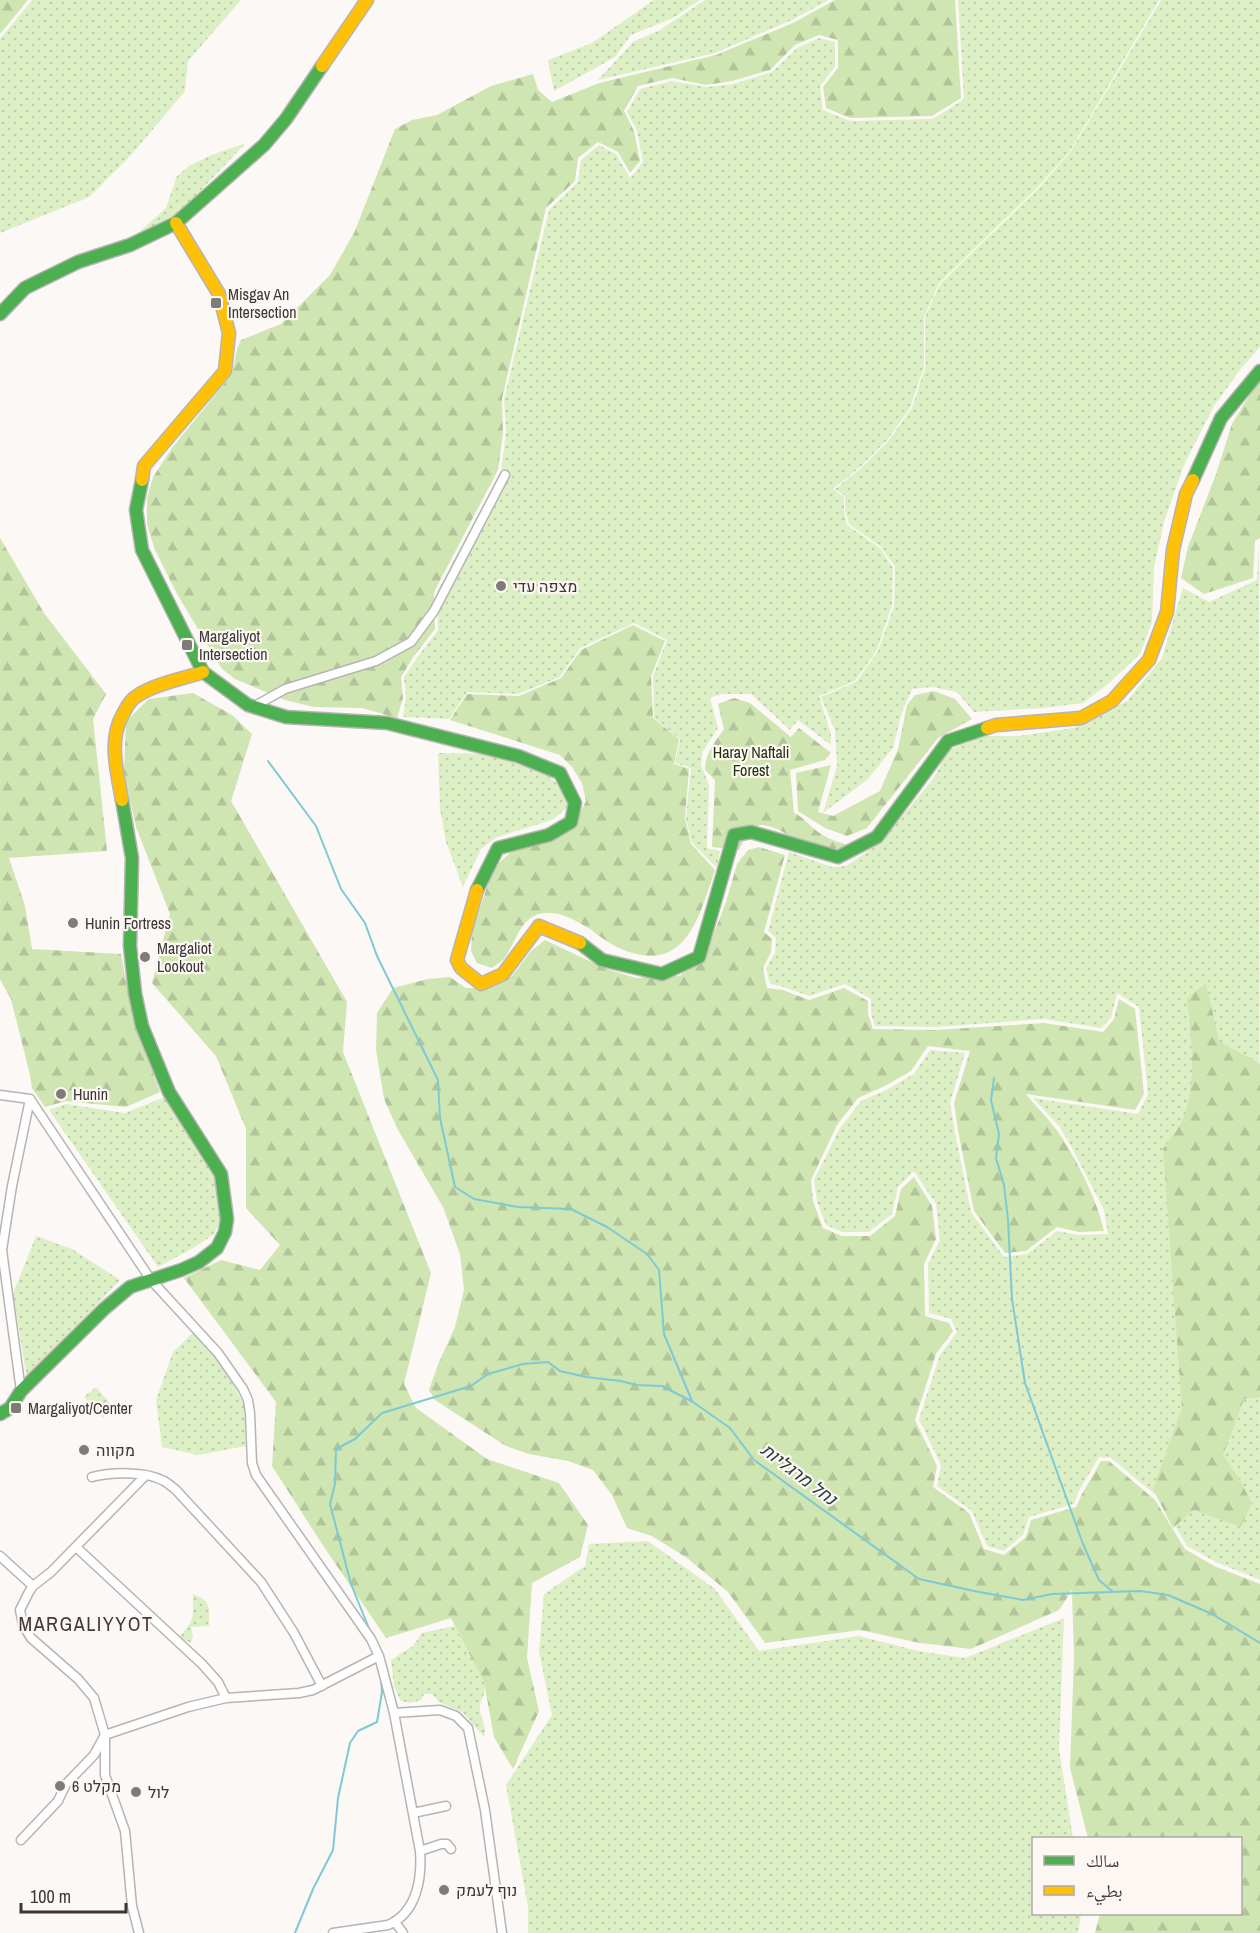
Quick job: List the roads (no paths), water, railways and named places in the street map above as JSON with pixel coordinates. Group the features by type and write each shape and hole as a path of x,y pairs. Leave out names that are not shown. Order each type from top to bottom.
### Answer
{"main road":[{"path":"0,314 25,288 78,262 130,244 176,223 264,145 286,119 367,0"},
{"path":"176,223 219,294 229,333 225,371 144,466 136,510 142,550 203,672 253,707 286,717 387,723 518,756 560,773 575,803 571,822 549,835 498,848 476,894 457,960 461,968 481,984 503,974 539,926 577,941 602,960 662,974 699,957 734,835 751,832 838,857 877,837 948,741 996,725 1081,718 1112,701 1149,660 1167,612 1173,550 1186,494 1221,418 1260,370"},
{"path":"0,1414 10,1408 21,1390 130,1287 181,1270 206,1258 221,1241 227,1219 221,1174 169,1092 142,1026 135,993 130,946 132,858 116,768 114,741 117,724 136,696 203,672"}],"street":[{"path":"253,707 285,689 376,661 411,642 434,611 506,475"},
{"path":"0,1095 30,1099 151,1280 218,1353 243,1389 250,1413 250,1449 256,1475 371,1639 379,1656 394,1713 420,1851 419,1886 408,1908 395,1922 333,1933"},
{"path":"21,1390 2,1250 12,1186 30,1099"},
{"path":"92,1477 107,1472 146,1476 164,1481 176,1490 261,1582 294,1633 322,1686"},
{"path":"139,1933 132,1906 124,1831 105,1775 105,1735 94,1698 78,1679 31,1638 23,1625 20,1610 33,1586 51,1572 146,1476"},
{"path":"76,1547 202,1664 218,1682 226,1698"},
{"path":"0,1556 33,1586"},
{"path":"21,1840 58,1802 66,1784 94,1755 105,1735 188,1707 226,1698 299,1693 322,1686 379,1656"},
{"path":"394,1713 440,1710 456,1716 468,1728 485,1810 502,1933"},
{"path":"413,1813 446,1806"},
{"path":"420,1851 441,1844 447,1844 451,1849"},
{"path":"395,1922 403,1933"}],"waterway":[{"path":"268,761 316,826 341,889 365,923 377,956 438,1080 440,1118 455,1187 474,1199 518,1207 571,1209 607,1227 647,1254 659,1270 664,1334 692,1401"},
{"path":"994,1078 991,1100 999,1134 996,1158 1004,1185 1012,1299 1025,1383 1083,1544 1099,1580 1112,1591"},
{"name":"נחל מרגליות","path":"370,1631 351,1584 330,1504 335,1484 336,1449 355,1439 382,1413 471,1386 488,1374 523,1364 548,1362 560,1371 586,1377 636,1385 662,1386 693,1402 730,1428 754,1460 919,1579 1023,1600 1052,1594 1140,1591 1168,1595 1212,1614 1260,1643"},
{"path":"295,1933 313,1889 333,1850 338,1798 350,1743 358,1731 377,1722 382,1692 381,1677"}],"place":[{"name":"Misgav An Intersection","path":"216,303"},
{"name":"מצפה עדי","path":"501,586"},
{"name":"Margaliyot Intersection","path":"187,645"},
{"name":"Hunin Fortress","path":"73,923"},
{"name":"Margaliot Lookout","path":"145,957"},
{"name":"Hunin","path":"61,1094"},
{"name":"Margaliyot/Center","path":"16,1408"},
{"name":"מקווה","path":"84,1450"},
{"name":"מקלט 6","path":"60,1786"},
{"name":"לול","path":"136,1792"},
{"name":"נוף לעמק","path":"444,1890"}],"district":[{"name":"MARGALIYYOT","path":"86,1623"}],"park label":[{"name":"Haray Naftali Forest","path":"751,761"}]}
